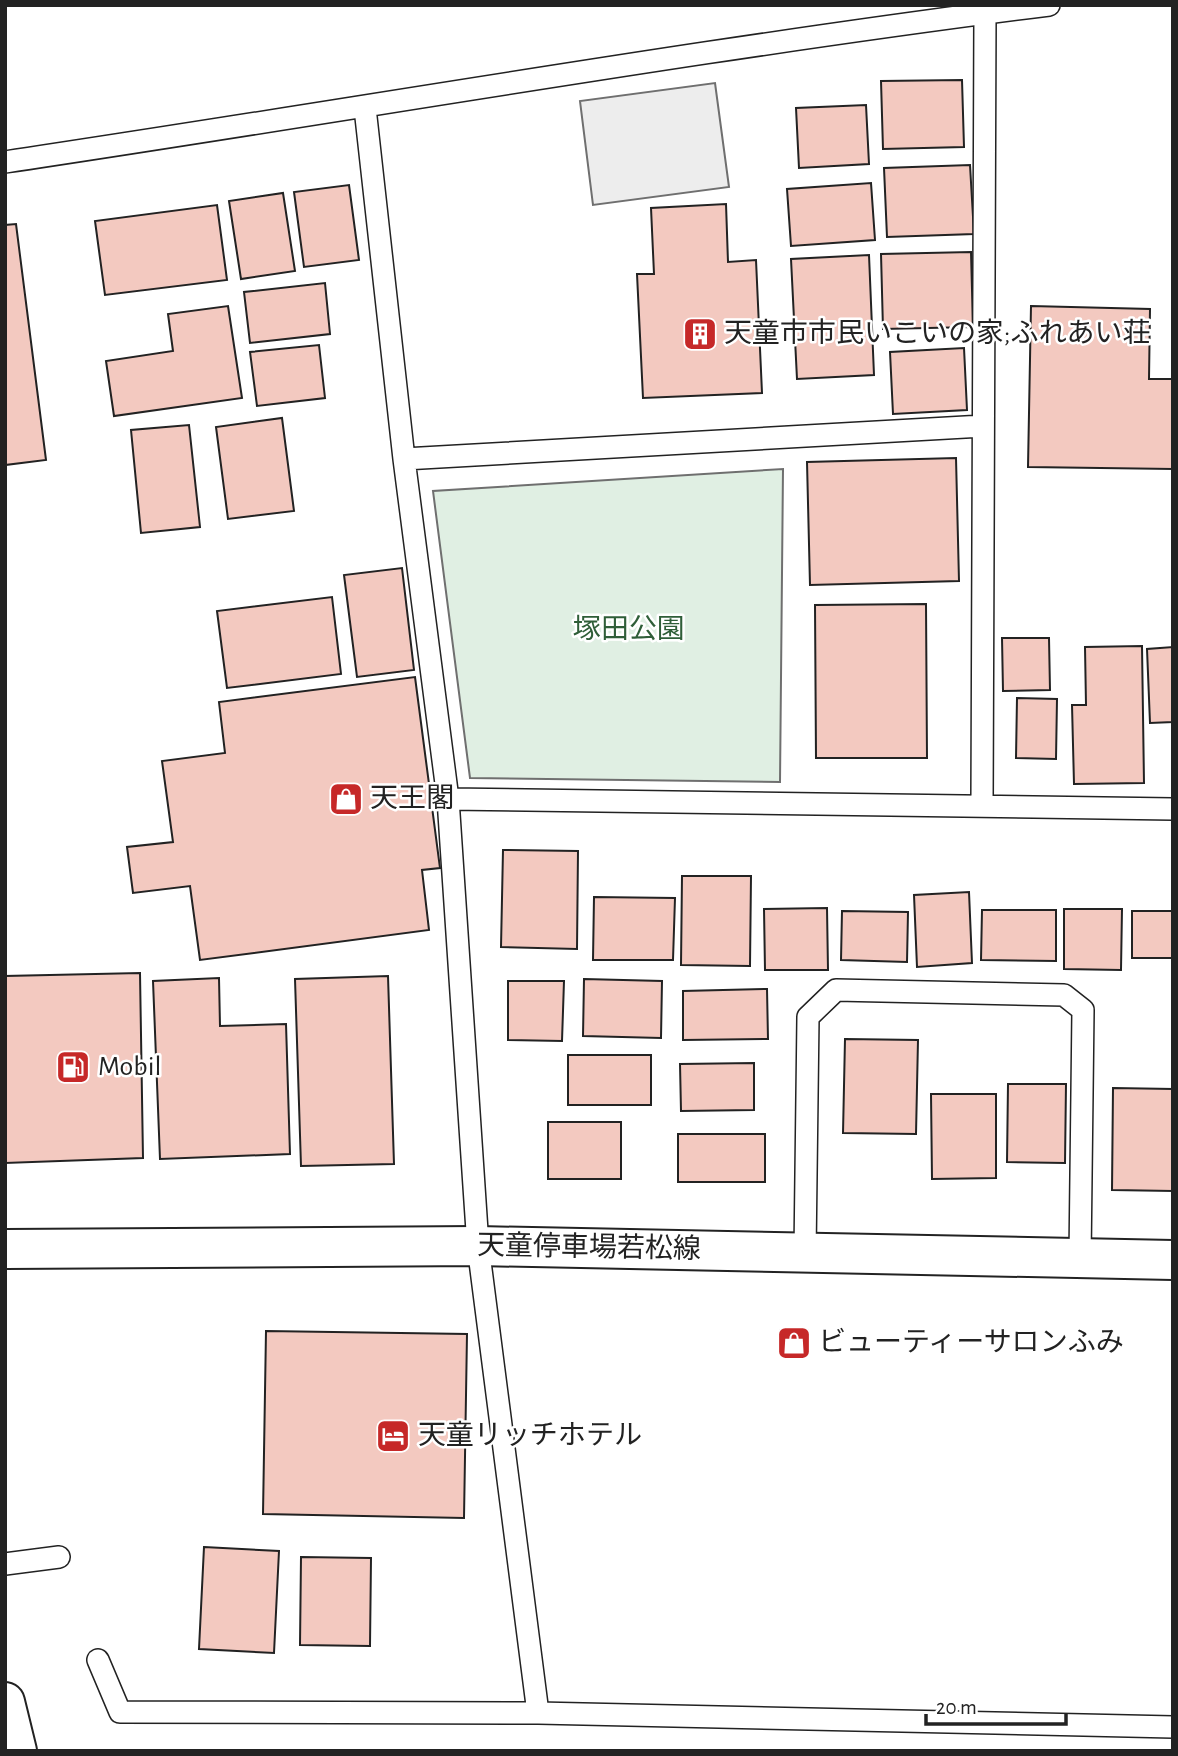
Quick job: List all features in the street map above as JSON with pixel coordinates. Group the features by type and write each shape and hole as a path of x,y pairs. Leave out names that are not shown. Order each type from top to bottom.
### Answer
{"main road":[{"name":"天童停車場若松線","path":"5,1249 478,1246 1173,1260"},
{"path":"5,1702 17,1751"}],"lane":[{"path":"5,162 365,108 692,54 1049,5"},
{"path":"982,806 985,13"},
{"path":"365,108 404,459 448,799 478,1246 538,1713"},
{"path":"404,459 983,426"},
{"path":"448,799 1173,809"},
{"path":"805,1253 808,1017 836,990 890,991 1064,995 1083,1010 1080,1259"},
{"path":"5,1564 59,1558"},
{"path":"98,1660 120,1712 538,1713 1173,1727"}],"green space":[{"name":"塚田公園","path":"783,469 780,782 470,778 433,491"}],"shaded area":[{"path":"715,83 729,187 593,205 580,101"}],"building":[{"path":"962,80 964,147 883,149 881,81"},
{"path":"866,105 869,164 799,168 796,108"},
{"path":"970,165 974,234 887,237 884,168"},
{"path":"871,183 875,240 791,246 787,189"},
{"path":"349,185 359,260 304,267 294,192"},
{"path":"283,193 295,271 241,279 229,201"},
{"name":"天童市市民いこいの家;ふれあい荘","path":"726,204 728,262 756,260 762,393 643,398 637,274 654,274 651,208"},
{"path":"217,205 227,280 105,295 95,221"},
{"path":"16,224 46,460 5,465 5,225"},
{"path":"971,252 973,327 883,329 881,254"},
{"path":"869,255 874,375 797,379 791,259"},
{"path":"325,283 330,334 250,343 244,292"},
{"path":"228,306 242,398 114,416 106,361 173,351 168,314"},
{"path":"1031,306 1150,309 1149,379 1173,379 1173,469 1028,467"},
{"path":"319,345 325,398 257,406 250,352"},
{"path":"964,348 967,410 893,414 890,352"},
{"path":"282,418 294,511 228,519 216,427"},
{"path":"189,425 200,527 141,533 131,430"},
{"path":"956,458 959,581 810,585 807,462"},
{"path":"402,568 414,670 357,677 344,575"},
{"path":"332,597 341,674 227,688 217,611"},
{"path":"926,604 927,758 816,758 815,605"},
{"path":"1002,638 1049,638 1050,690 1003,691"},
{"path":"1142,646 1144,783 1074,784 1072,705 1086,705 1085,647"},
{"path":"1173,647 1173,722 1150,723 1147,649"},
{"path":"415,677 440,868 422,870 429,930 200,960 190,886 133,893 127,847 173,842 162,761 225,753 219,702"},
{"path":"1017,698 1057,699 1056,759 1016,758"},
{"path":"503,850 578,851 577,949 501,947"},
{"path":"682,876 751,876 750,966 681,965"},
{"path":"969,892 972,963 917,967 914,895"},
{"path":"594,897 675,898 673,960 593,960"},
{"path":"827,908 828,970 765,970 764,909"},
{"path":"1064,909 1122,909 1121,970 1064,969"},
{"path":"982,910 1056,910 1056,961 981,960"},
{"path":"842,911 908,912 907,962 841,960"},
{"path":"1132,911 1173,911 1173,958 1132,958"},
{"name":"Mobil","path":"140,973 143,1158 5,1163 5,976"},
{"path":"388,976 394,1164 301,1166 295,979"},
{"path":"219,978 220,1026 286,1024 290,1154 160,1159 153,981"},
{"path":"584,979 662,981 661,1038 583,1036"},
{"path":"508,981 564,981 562,1041 508,1040"},
{"path":"767,989 768,1039 683,1040 683,991"},
{"path":"845,1039 918,1040 916,1134 843,1133"},
{"path":"568,1055 651,1055 651,1105 568,1105"},
{"path":"754,1063 754,1110 681,1111 680,1064"},
{"path":"1008,1084 1066,1084 1065,1163 1007,1162"},
{"path":"1113,1088 1173,1089 1173,1191 1112,1190"},
{"path":"931,1094 996,1094 996,1178 932,1179"},
{"path":"548,1122 621,1122 621,1179 548,1179"},
{"path":"678,1134 765,1134 765,1182 678,1182"},
{"path":"266,1331 467,1334 464,1518 263,1514"},
{"path":"204,1547 279,1551 274,1653 199,1649"},
{"path":"301,1557 371,1558 370,1646 300,1645"}],"place":[{"name":"天童市市民いこいの家;ふれあい荘","path":"700,334"},
{"name":"天王閣","path":"346,799"},
{"name":"Mobil","path":"73,1067"},
{"name":"ビューティーサロンふみ","path":"794,1343"},
{"name":"天童リッチホテル","path":"393,1436"}]}
